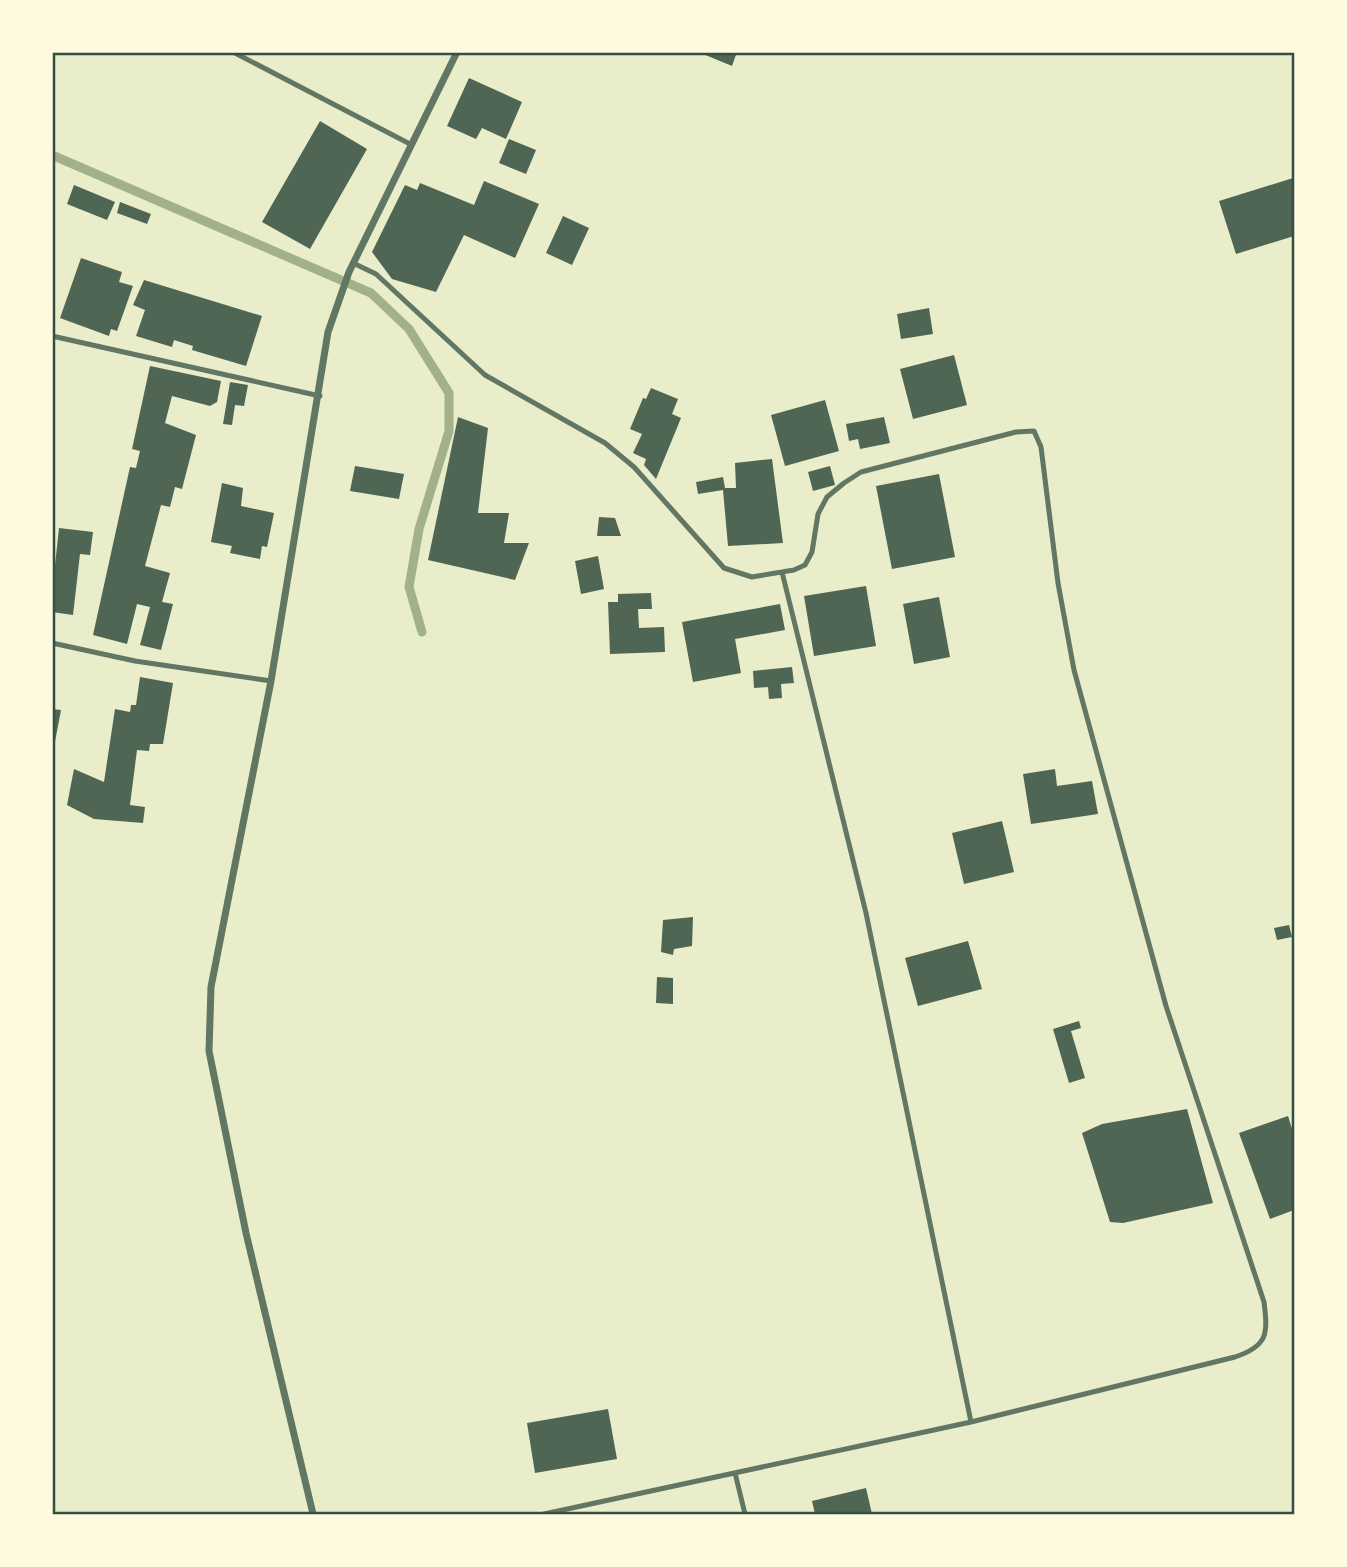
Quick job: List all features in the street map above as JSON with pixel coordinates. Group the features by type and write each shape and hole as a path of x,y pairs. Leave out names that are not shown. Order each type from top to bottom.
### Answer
{"street":[{"path":"313,1514 246,1233 209,1051 211,987 271,681 320,396 328,332 353,263 457,52"}],"lane":[{"path":"233,52 410,144"},
{"path":"353,263 376,274 485,375 605,443 634,467 724,568 752,577 804,565 812,552 818,514 827,497 861,472 1016,432 1034,430 1041,447 1058,583 1074,670 1166,1006 1264,1302 1267,1325 1264,1340 1252,1352 971,1422 544,1514"},
{"path":"52,336 320,396"},
{"path":"782,572 866,913 971,1422"},
{"path":"52,643 135,661 271,681"},
{"path":"735,1473 744,1514"}],"building":[{"path":"698,52 737,52 732,66"},
{"path":"469,78 522,102 506,139 482,128 476,139 447,126"},
{"path":"320,121 367,149 310,249 262,222"},
{"path":"509,139 536,150 526,174 499,163"},
{"path":"1293,178 1294,236 1236,254 1219,201"},
{"path":"484,181 539,204 515,258 464,235 436,292 392,279 372,252 405,185 417,190 420,183 474,205"},
{"path":"74,185 115,202 107,220 67,204"},
{"path":"120,202 151,214 147,224 117,213"},
{"path":"563,216 589,228 572,265 546,253"},
{"path":"81,258 122,272 119,282 133,286 117,331 111,329 109,336 60,318"},
{"path":"144,280 262,316 246,366 192,350 193,346 174,340 172,347 136,336 145,310 133,305"},
{"path":"929,308 933,334 901,339 897,314"},
{"path":"954,355 967,405 913,419 900,369"},
{"path":"150,366 221,381 217,402 210,406 172,396 165,423 196,435 182,489 175,487 170,507 161,505 145,566 170,573 162,602 173,604 161,650 140,645 150,607 137,604 127,644 93,635 130,467 136,468 140,451 132,449"},
{"path":"230,382 248,385 244,406 235,405 232,425 223,424"},
{"path":"651,388 678,399 672,414 681,418 656,479 644,465 646,459 633,453 642,434 630,429 643,398 646,399"},
{"path":"825,400 839,451 785,466 771,415"},
{"path":"458,417 488,428 478,513 509,513 504,543 529,543 515,580 428,560"},
{"path":"884,417 890,443 860,449 858,439 849,441 846,424"},
{"path":"772,459 783,543 728,546 723,490 698,494 696,482 723,477 725,488 736,488 735,463"},
{"path":"355,466 404,474 399,499 350,491"},
{"path":"830,466 835,485 813,491 808,472"},
{"path":"939,474 955,557 892,569 876,486"},
{"path":"222,483 243,488 241,506 274,513 267,547 262,546 260,559 230,553 232,546 211,542"},
{"path":"599,517 615,518 621,536 597,536"},
{"path":"59,528 93,532 90,555 80,554 73,615 52,612 52,565 55,565"},
{"path":"598,556 604,589 581,594 575,561"},
{"path":"866,586 876,646 814,656 804,596"},
{"path":"651,593 652,609 638,609 639,628 664,627 665,652 610,654 608,602 618,602 618,594"},
{"path":"939,597 950,657 914,664 903,604"},
{"path":"780,604 785,630 735,639 741,673 693,682 682,622"},
{"path":"792,667 794,683 781,684 782,698 769,699 768,687 754,688 753,671"},
{"path":"140,677 173,683 163,744 150,744 149,751 137,750 130,805 145,807 143,823 94,819 67,805 74,769 104,782 115,709 130,712 131,705 136,705"},
{"path":"52,709 61,710 54,747 52,747"},
{"path":"1055,769 1057,786 1092,781 1098,814 1031,824 1023,774"},
{"path":"1002,821 1014,872 964,884 952,833"},
{"path":"693,917 692,946 674,949 673,955 661,952 663,920"},
{"path":"1289,925 1292,937 1277,940 1274,928"},
{"path":"968,941 982,989 918,1006 905,958"},
{"path":"657,977 673,978 673,1004 656,1003"},
{"path":"1079,1021 1081,1028 1071,1031 1085,1078 1069,1083 1053,1029"},
{"path":"1187,1109 1213,1203 1123,1223 1110,1222 1082,1133 1102,1124"},
{"path":"1288,1116 1294,1135 1294,1210 1270,1219 1239,1133"},
{"path":"608,1409 617,1459 535,1473 527,1423"},
{"path":"866,1488 872,1514 815,1514 812,1501"}],"waterway":[{"path":"52,155 371,293 409,329 449,393 449,431 419,529 409,587 422,632"}]}
